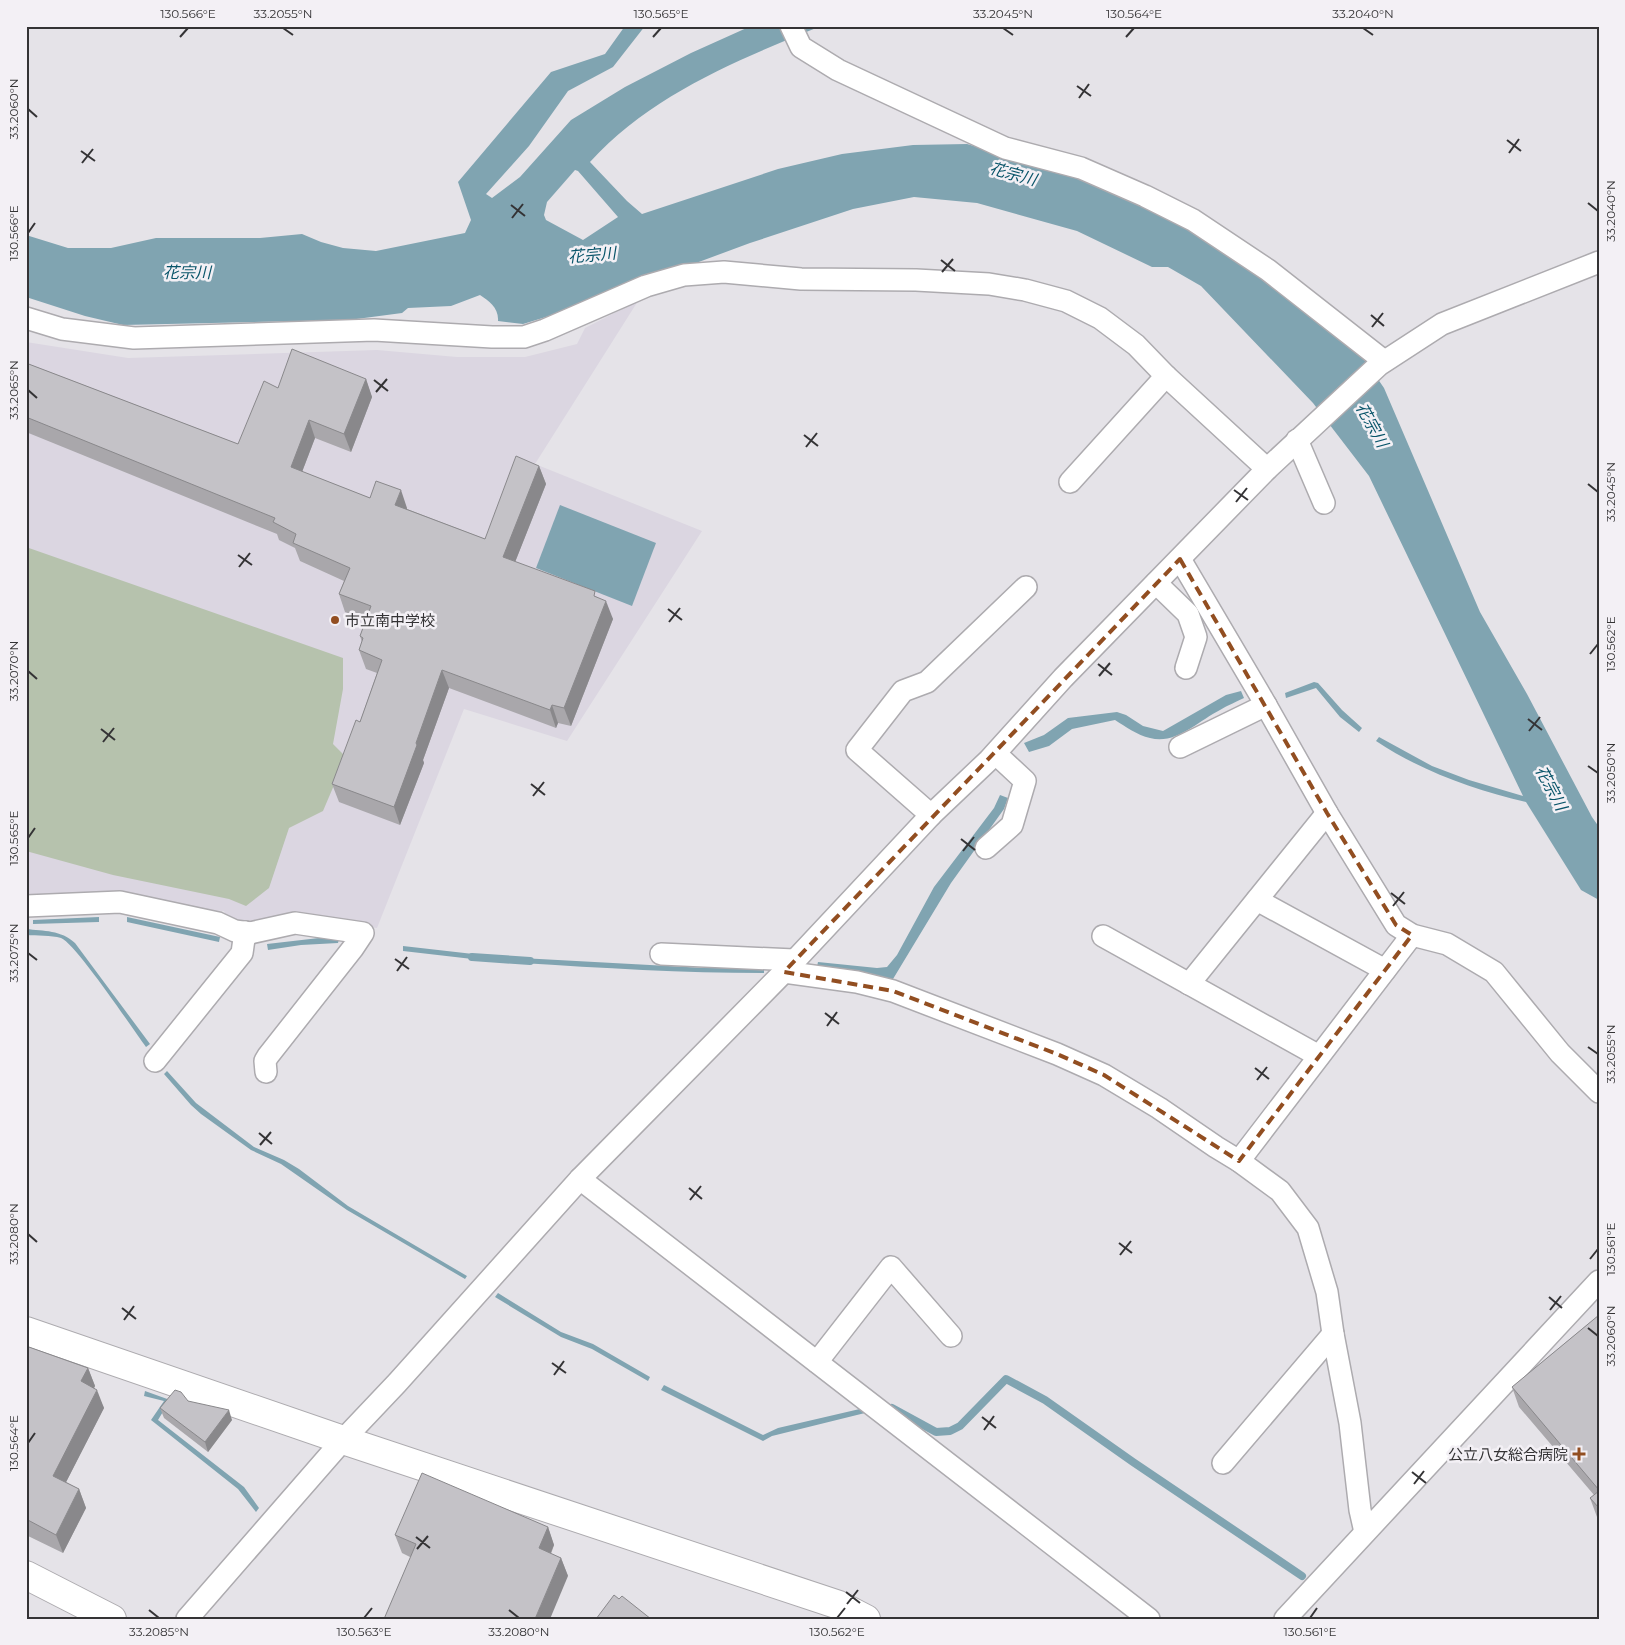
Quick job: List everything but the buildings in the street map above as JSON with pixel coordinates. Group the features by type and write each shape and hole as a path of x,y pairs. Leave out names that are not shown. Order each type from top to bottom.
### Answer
{"street":[{"path":"791,26 800,47 838,70 1005,148 1080,168 1146,196 1193,220 1268,270 1382,363"},
{"path":"187,1619 343,1440 397,1383 580,1179 789,966 931,815 996,754 1063,678 1297,440 1382,363 1442,324 1599,262"},
{"path":"26,318 62,329 134,338 374,330 524,337 545,330 646,286 684,275 724,272 801,279 916,280 989,284 1025,290 1066,301 1100,318 1136,345 1166,376 1267,469"},
{"path":"1070,482 1166,376"},
{"path":"1297,440 1324,502"},
{"path":"1180,558 1327,813 1396,925 1412,935 1447,944 1494,972 1560,1053 1599,1092"},
{"path":"1156,583 1188,614 1196,637 1186,668"},
{"path":"931,815 857,750 903,692 927,682 1026,588"},
{"path":"1180,747 1266,705"},
{"path":"986,848 1012,825 1025,780 996,754"},
{"path":"1189,984 1327,813"},
{"path":"1257,900 1385,970"},
{"path":"26,906 120,902 218,923 235,931 250,933 295,923 363,933 268,1056 265,1061 266,1072"},
{"path":"155,1061 242,953 245,932"},
{"path":"1239,1161 1412,935"},
{"path":"1103,936 1319,1056"},
{"path":"661,954 789,966 857,982 892,991 1057,1054 1112,1080 1159,1108 1239,1161 1280,1191 1308,1228 1327,1292 1350,1423 1360,1510 1365,1532"},
{"path":"580,1179 1149,1619"},
{"path":"817,1362 891,1267 951,1336"},
{"path":"1285,1619 1599,1281"},
{"path":"26,1331 343,1440 839,1605 866,1619"},
{"path":"1223,1463 1333,1334"},
{"path":"26,1575 112,1619"}],"highlighted area":[{"path":"1180,559 1327,813 1396,925 1412,935 1239,1161 1104,1075 1057,1054 893,991 784,972"}],"shaded area":[{"name":"市立南中学校","path":"638,301 535,464 702,531 567,741 464,709 377,928 292,916 241,923 226,917 224,911 198,910 118,891 47,897 26,893 26,342 128,358 377,350 457,357 525,357 577,344 585,328"}],"green space":[{"path":"26,547 343,658 343,689 333,744 346,757 323,811 289,828 269,888 246,906 229,899 113,875 26,851"}],"water":[{"name":"花宗川","path":"625,26 645,26 613,67 568,91 529,146 486,194 492,198 520,177 571,120 625,87 691,53 751,26 821,26 728,66 668,98 614,138 590,162 642,214 778,169 842,154 913,145 967,144 1088,179 1175,218 1217,244 1360,353 1384,388 1480,612 1599,827 1599,900 1581,890 1526,802 1487,792 1448,778 1393,752 1376,741 1379,737 1432,766 1469,780 1523,796 1369,476 1313,403 1201,286 1168,267 1152,267 1077,231 977,203 914,197 853,209 750,243 572,309 523,324 498,321 495,309 490,302 480,295 451,306 408,308 402,313 349,320 123,325 85,316 26,297 26,235 68,248 111,248 156,238 260,238 302,234 343,248 376,251 465,233 471,220 458,182 551,72 605,54","holes":["575,170 578,171 618,217 583,240 546,220 544,215 547,202"]},
{"path":"560,505 656,543 632,606 536,568"},
{"path":"1314,682 1318,683 1342,710 1362,728 1359,732 1340,717 1316,688 1286,698 1285,693"},
{"path":"1241,691 1244,698 1223,708 1186,731 1169,738 1145,737 1115,720 1072,729 1049,746 1029,752 1024,743 1044,735 1068,718 1117,712 1126,715 1143,726 1163,731 1226,695"},
{"path":"1000,795 1008,798 1004,809 951,883 893,979 888,981 816,971 818,962 877,968 887,967 897,955 934,887 994,808"},
{"path":"99,917 99,922 33,924 33,920"},
{"path":"127,917 220,937 219,942 127,922"},
{"path":"26,929 58,933 75,943 150,1044 146,1047 91,970 68,944 57,937 26,935"},
{"path":"319,938 339,939 338,943 301,945 268,950 267,944"},
{"path":"403,946 482,955 481,960 403,951"},
{"path":"521,958 705,968 764,968 764,973 673,971 521,963"},
{"path":"167,1071 196,1103 254,1147 299,1169 348,1206 467,1276 465,1279 347,1210 281,1164 251,1150 191,1105 164,1074"},
{"path":"498,1293 561,1332 593,1344 650,1377 648,1381 592,1349 561,1337 495,1297"},
{"path":"664,1385 763,1435 778,1428 864,1408 865,1413 772,1436 763,1441 661,1390"},
{"path":"145,1391 170,1400 158,1420 244,1487 259,1508 256,1512 238,1489 151,1420 164,1401 144,1396"}],"waterway":[{"path":"472,957 530,961"},
{"path":"892,1408 936,1432 950,1431 960,1426 1006,1379 1045,1400 1302,1576"}],"place":[{"name":"市立南中学校","path":"335,620"},
{"name":"公立八女総合病院","path":"1579,1454"}]}
